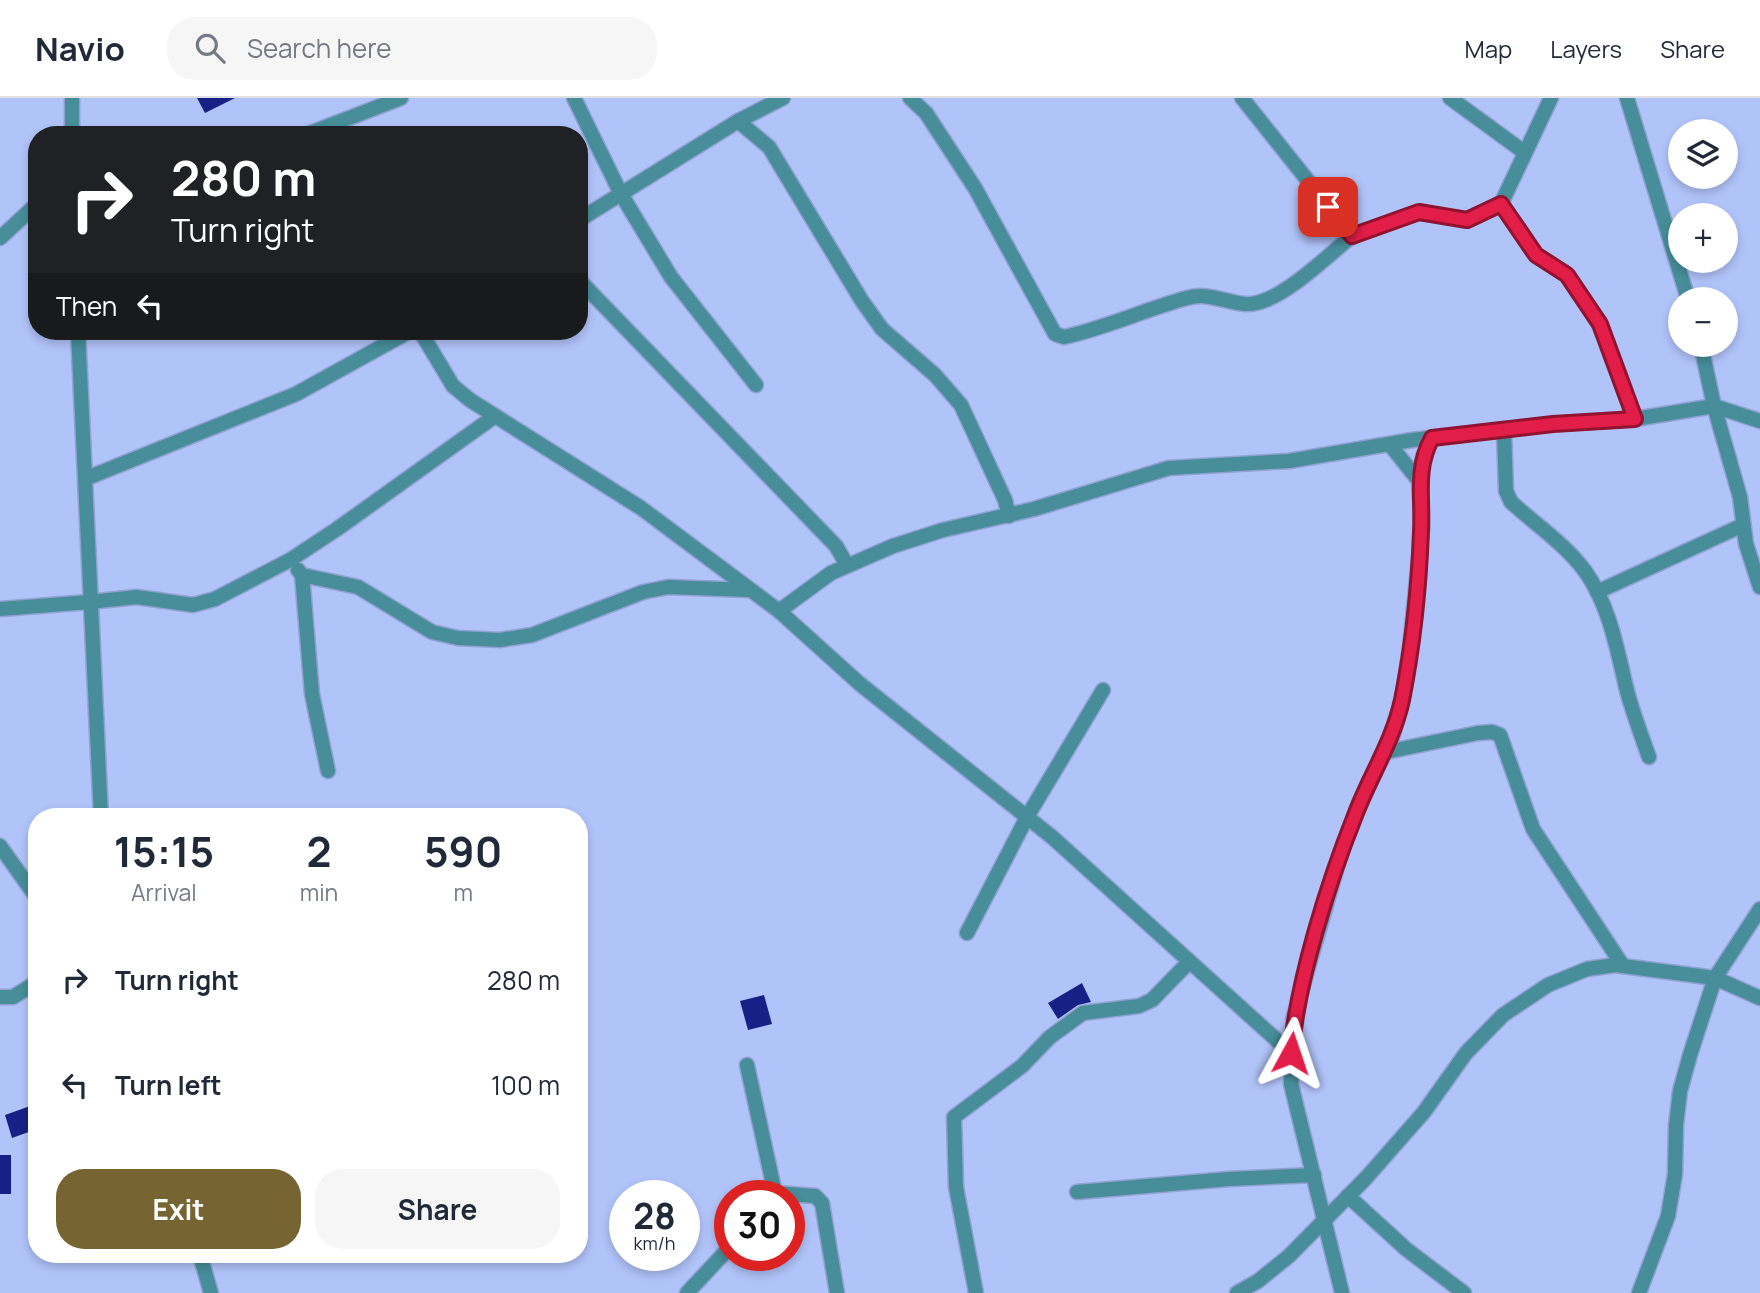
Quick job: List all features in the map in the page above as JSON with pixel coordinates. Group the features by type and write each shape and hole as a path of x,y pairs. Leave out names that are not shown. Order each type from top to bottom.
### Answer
{"street":[{"path":"72,98 72,126"},
{"path":"328,126 401,98"},
{"path":"574,98 588,126"},
{"path":"588,214 738,121 783,98"},
{"path":"910,98 926,113 975,188 1055,334 1064,337 1191,297 1214,296 1247,304 1270,298 1352,236 1419,212 1467,220 1501,204 1551,98"},
{"path":"1242,98 1352,236"},
{"path":"1450,98 1524,152"},
{"path":"1627,98 1684,287"},
{"path":"738,121 769,147 862,301 883,329 935,375 961,405 1005,500 1009,516"},
{"path":"588,127 621,194 671,277 756,385"},
{"path":"1501,204 1536,255 1567,275 1600,324 1635,419"},
{"path":"0,237 28,212"},
{"path":"588,289 836,546 847,565"},
{"path":"79,340 100,808"},
{"path":"87,478 296,394 394,340"},
{"path":"425,340 453,386 482,409 641,508 779,611 860,684 1027,817 1291,1053"},
{"path":"1704,357 1714,406 1740,497 1751,563 1760,587"},
{"path":"779,611 816,581 893,545 943,530 1009,516 1169,468 1289,461 1432,438 1553,424 1635,419 1714,406 1760,421"},
{"path":"0,609 137,597 193,605 204,604 290,560 382,499 495,416"},
{"path":"1504,431 1506,491 1511,502 1567,551 1585,571 1597,592 1610,621 1632,708 1649,757"},
{"path":"1342,1293 1291,1084 1294,1016 1341,853 1357,810 1386,752 1402,701 1422,529 1419,481 1423,457 1432,438"},
{"path":"1391,446 1419,481"},
{"path":"1597,592 1743,525"},
{"path":"290,560 302,575 312,694 328,771"},
{"path":"302,575 358,587 432,632 458,638 500,640 532,635 643,592 668,587 748,590"},
{"path":"967,933 1027,817 1103,690"},
{"path":"1386,752 1478,733 1492,732 1500,735 1533,829 1623,965"},
{"path":"0,846 28,885"},
{"path":"1639,1293 1668,1216 1675,1174 1680,1091 1715,978 1760,909"},
{"path":"976,1293 956,1187 954,1117 1013,1073 1050,1037 1083,1013 1139,1006 1152,1000 1189,962"},
{"path":"1237,1293 1289,1256 1348,1196 1424,1112 1466,1053 1503,1015 1548,985 1587,968 1623,965 1715,978 1760,998"},
{"path":"0,996 13,997 28,988"},
{"path":"747,1065 771,1180"},
{"path":"1077,1192 1314,1175"},
{"path":"805,1194 819,1198 822,1203 837,1293"},
{"path":"1348,1196 1406,1250 1465,1293"},
{"path":"202,1263 211,1293"},
{"path":"687,1293 714,1264"}],"building":[{"path":"197,98 235,98 205,113"},
{"path":"1082,983 1091,1002 1078,1005 1058,1019 1048,1003"},
{"path":"764,995 772,1024 748,1030 740,1001"},
{"path":"28,1107 28,1132 12,1138 5,1115"},
{"path":"0,1155 11,1155 11,1194 0,1194"}],"route":[{"path":"1291,1053 1294,1016 1341,853 1357,810 1386,752 1402,701 1422,529 1419,481 1426,449 1432,438 1553,424 1635,419 1600,324 1567,275 1536,255 1501,204 1467,220 1419,212 1352,236 1328,207"}]}
